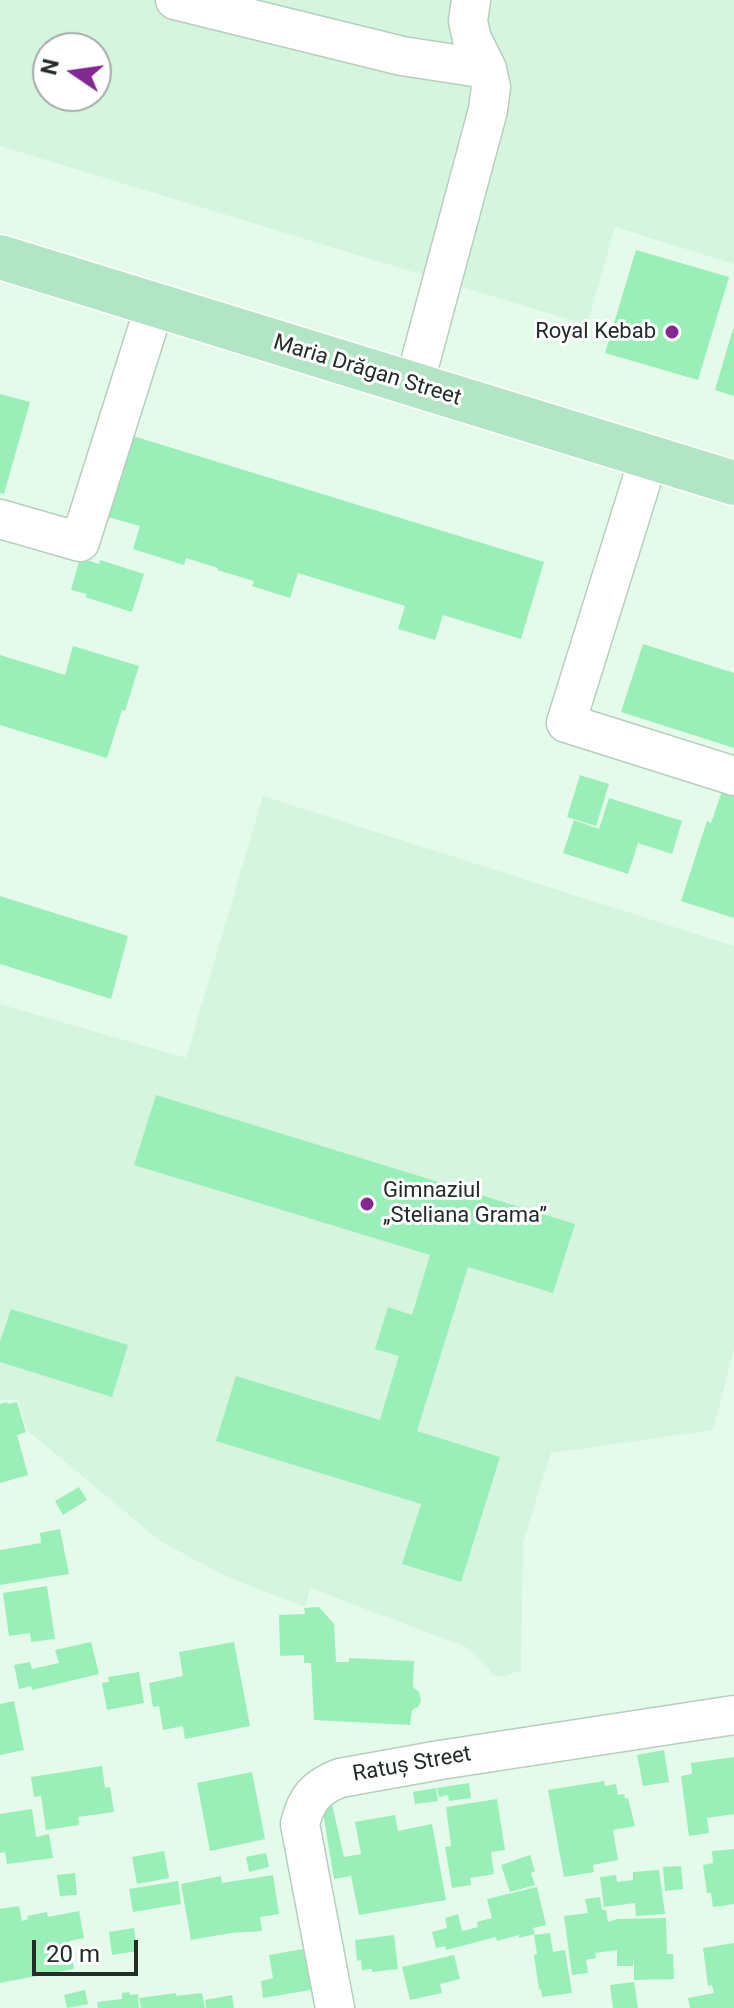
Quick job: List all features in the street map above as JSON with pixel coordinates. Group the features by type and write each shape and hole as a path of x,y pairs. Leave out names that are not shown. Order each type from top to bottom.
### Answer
{"main road":[{"name":"Maria Drăgan Street","path":"0,257 734,483"}],"street":[{"path":"175,0 402,56 487,69"},
{"path":"414,385 488,110 491,87 487,69 472,39 468,21 471,0"},
{"path":"0,519 80,542 155,305"},
{"path":"649,457 566,723 734,776"},
{"name":"Ratuș Street","path":"335,2008 300,1824 310,1797 326,1784 340,1778 440,1760 734,1715"}],"shaded area":[{"path":"0,0 734,0 734,264 615,227 587,325 0,146"},
{"name":"Gimnaziul „Steliana Grama”","path":"263,796 734,946 734,1349 713,1430 551,1453 523,1542 521,1670 503,1677 492,1675 488,1667 466,1647 310,1588 305,1607 225,1576 160,1541 27,1430 18,1400 0,1400 0,1004 186,1058"}],"building":[{"path":"636,250 729,277 698,380 605,353"},
{"path":"734,329 734,396 715,390"},
{"path":"0,394 30,402 4,494 0,493"},
{"path":"133,436 544,562 521,639 443,615 435,640 398,629 405,606 298,573 290,598 252,586 254,581 186,558 184,565 133,549 140,526 108,517"},
{"path":"80,558 99,564 100,560 144,574 132,612 71,590"},
{"path":"643,644 734,673 734,748 621,712"},
{"path":"73,646 139,666 107,758 0,725 0,655 65,675"},
{"path":"580,775 609,784 596,826 567,817"},
{"path":"722,791 734,795 734,918 681,901 707,821 711,823"},
{"path":"609,798 682,821 672,854 638,843 628,874 563,853 574,820 599,829"},
{"path":"0,896 128,936 111,999 0,964"},
{"path":"156,1095 575,1224 553,1293 468,1267 417,1431 500,1457 461,1582 402,1564 421,1504 216,1441 236,1376 380,1420 399,1356 375,1349 388,1307 412,1315 430,1255 134,1165"},
{"path":"11,1309 128,1345 112,1397 0,1362 0,1342"},
{"path":"17,1402 26,1432 17,1435 28,1475 0,1483 0,1404"},
{"path":"79,1487 87,1500 63,1515 55,1501"},
{"path":"60,1529 69,1574 0,1585 0,1550 41,1543 40,1533"},
{"path":"47,1586 55,1639 31,1642 30,1633 9,1636 3,1593"},
{"path":"319,1607 334,1624 336,1662 349,1662 349,1658 414,1661 413,1687 419,1692 421,1701 412,1710 410,1725 314,1720 311,1663 304,1663 304,1655 280,1656 279,1615 305,1614 304,1608"},
{"path":"91,1642 99,1674 32,1690 31,1686 19,1689 14,1665 30,1662 32,1669 59,1663 55,1650"},
{"path":"234,1642 250,1726 185,1739 183,1726 163,1730 159,1706 153,1707 149,1683 183,1676 179,1652"},
{"path":"139,1672 144,1703 107,1710 102,1683 109,1682 108,1677"},
{"path":"14,1701 24,1750 0,1755 0,1704"},
{"path":"664,1750 669,1782 643,1786 637,1755"},
{"path":"734,1757 734,1814 707,1818 709,1833 689,1836 681,1776 692,1774 691,1763"},
{"path":"102,1766 105,1788 110,1787 114,1812 78,1817 79,1825 46,1830 41,1796 34,1797 31,1777"},
{"path":"252,1772 265,1839 210,1851 197,1783"},
{"path":"604,1781 605,1786 616,1784 618,1795 624,1794 625,1799 628,1798 635,1826 613,1830 618,1860 593,1865 594,1872 564,1877 548,1790"},
{"path":"469,1783 471,1798 449,1801 448,1795 439,1797 437,1788"},
{"path":"436,1788 438,1801 415,1804 413,1792"},
{"path":"497,1799 505,1850 491,1852 494,1874 470,1878 471,1885 452,1888 445,1847 451,1846 446,1807"},
{"path":"332,1804 344,1857 361,1854 355,1822 395,1815 398,1831 432,1824 446,1900 359,1915 351,1876 334,1879 323,1813"},
{"path":"32,1809 36,1837 49,1834 53,1858 7,1864 5,1852 0,1853 0,1814"},
{"path":"734,1849 734,1904 713,1907 711,1893 707,1893 703,1865 713,1863 712,1851"},
{"path":"164,1851 169,1878 137,1884 132,1857"},
{"path":"266,1853 269,1867 249,1872 246,1857"},
{"path":"530,1855 535,1885 510,1892 501,1865"},
{"path":"681,1866 683,1889 665,1891 663,1867"},
{"path":"659,1870 665,1914 636,1916 635,1903 604,1907 600,1877 616,1875 617,1882 633,1880 633,1872"},
{"path":"75,1873 77,1895 60,1896 57,1875"},
{"path":"273,1875 279,1914 260,1917 262,1931 191,1940 181,1884 221,1876 222,1883"},
{"path":"178,1881 181,1904 133,1912 129,1889"},
{"path":"537,1887 546,1925 533,1928 535,1934 497,1941 496,1937 446,1950 445,1946 436,1948 432,1932 447,1928 445,1918 458,1914 462,1931 478,1927 477,1922 492,1918 487,1899"},
{"path":"600,1897 608,1922 666,1918 667,1954 673,1954 674,1979 634,1980 634,1958 633,1966 617,1966 617,1950 595,1953 596,1958 586,1960 588,1973 572,1975 564,1916 588,1913 585,1899"},
{"path":"19,1906 22,1921 28,1919 27,1916 47,1912 48,1917 79,1911 84,1938 69,1941 74,1969 0,1983 0,1909"},
{"path":"134,1928 137,1951 112,1955 109,1932"},
{"path":"550,1933 553,1952 565,1950 572,1993 542,1997 534,1955 537,1954 534,1935"},
{"path":"394,1935 398,1969 362,1970 361,1960 357,1961 355,1940"},
{"path":"734,1943 734,2008 690,2008 688,1998 714,1993 712,1985 708,1986 703,1948"},
{"path":"309,1948 316,1989 263,1998 261,1981 273,1978 269,1955"},
{"path":"454,1955 460,1979 440,1984 442,1993 410,2000 402,1967"},
{"path":"634,1982 638,2008 613,2008 610,1985"},
{"path":"85,1990 88,2004 67,2008 64,1995"},
{"path":"129,1992 130,1995 138,1994 139,2008 98,2008 97,2002 122,1999 122,1993"},
{"path":"176,1993 176,1996 202,1993 205,2008 141,2008 139,1998"},
{"path":"232,1995 234,2008 206,2008 205,2000"}],"place":[{"name":"Royal Kebab","path":"672,332"},
{"name":"Gimnaziul „Steliana Grama”","path":"367,1204"}]}
